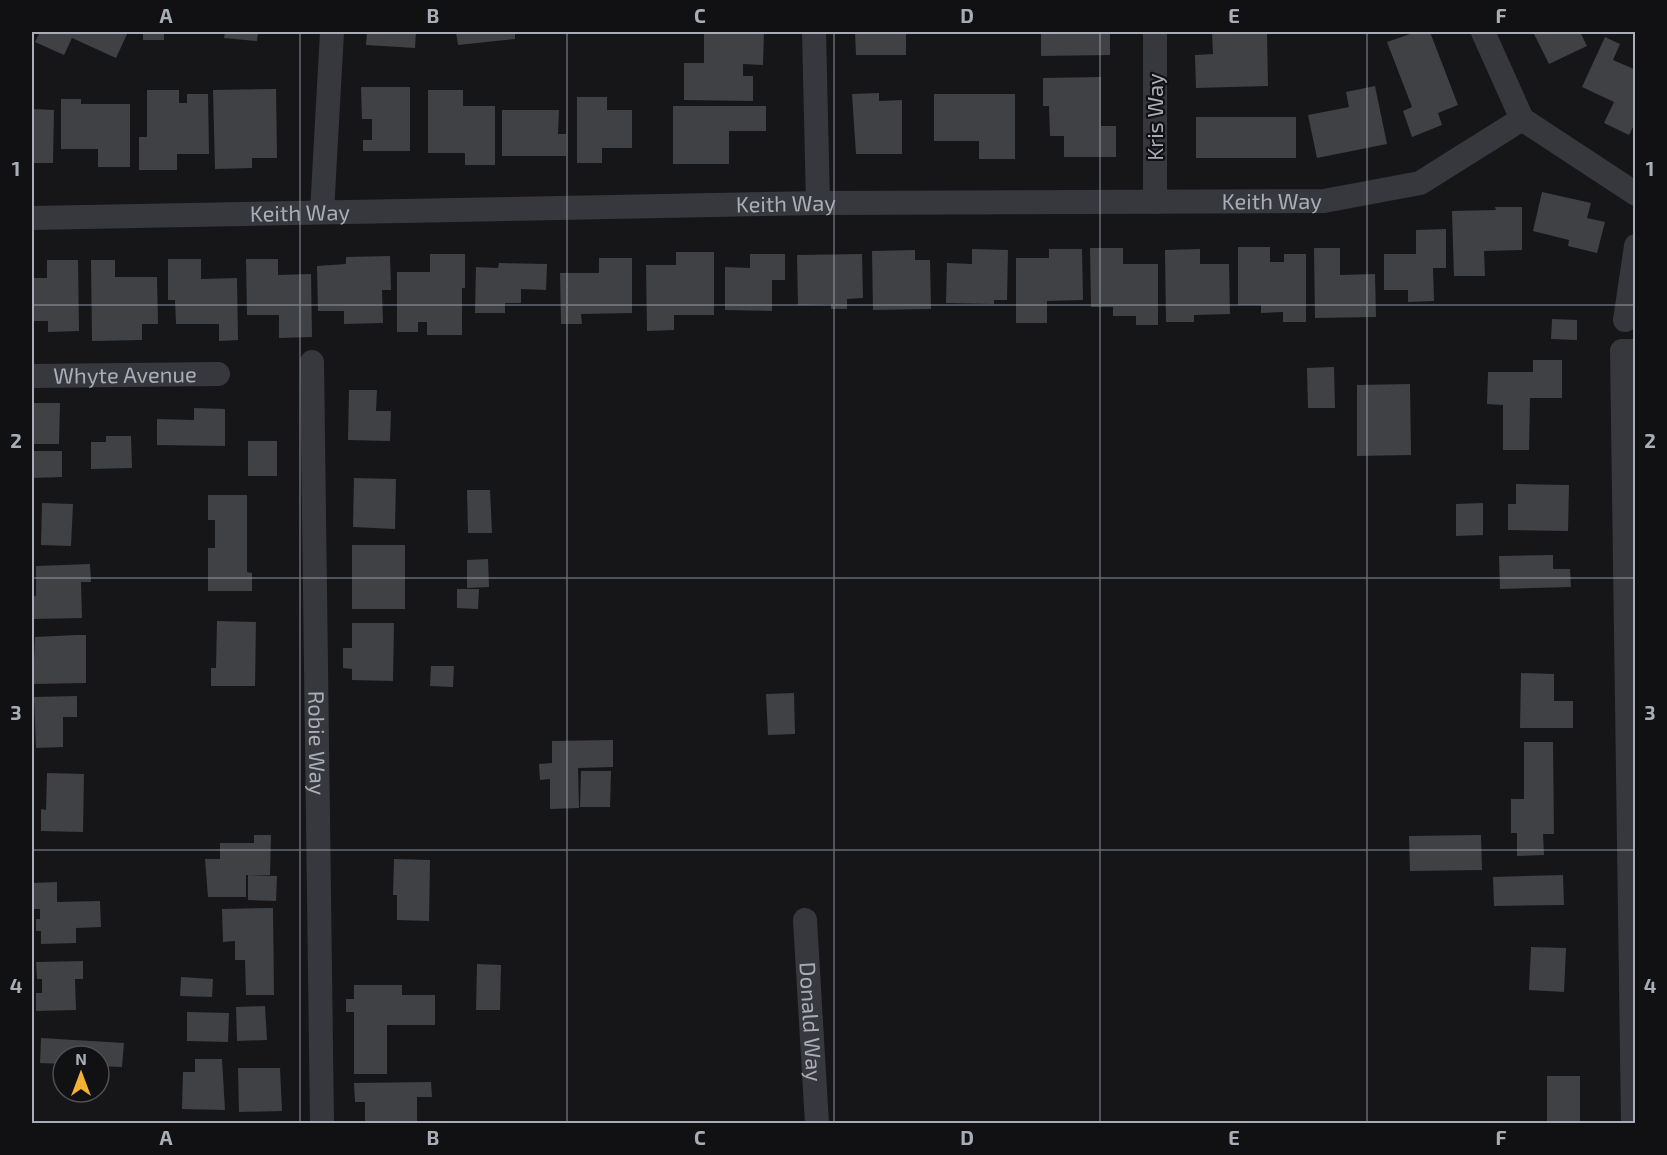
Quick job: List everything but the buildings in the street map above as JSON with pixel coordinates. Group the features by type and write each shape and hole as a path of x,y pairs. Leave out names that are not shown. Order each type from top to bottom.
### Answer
{"street":[{"path":"322,212 332,32"},
{"path":"814,32 818,203"},
{"name":"Kris Way","path":"1155,32 1155,202"},
{"path":"1483,32 1522,119 1635,194"},
{"name":"Keith Way","path":"32,218 818,203 1324,201 1420,183 1522,119"},
{"path":"1625,320 1635,246"},
{"path":"1629,351 1633,1124"},
{"name":"Robie Way","path":"312,362 322,1124"},
{"name":"Whyte Avenue","path":"32,376 218,374"},
{"name":"Donald Way","path":"805,920 817,1124"}]}
